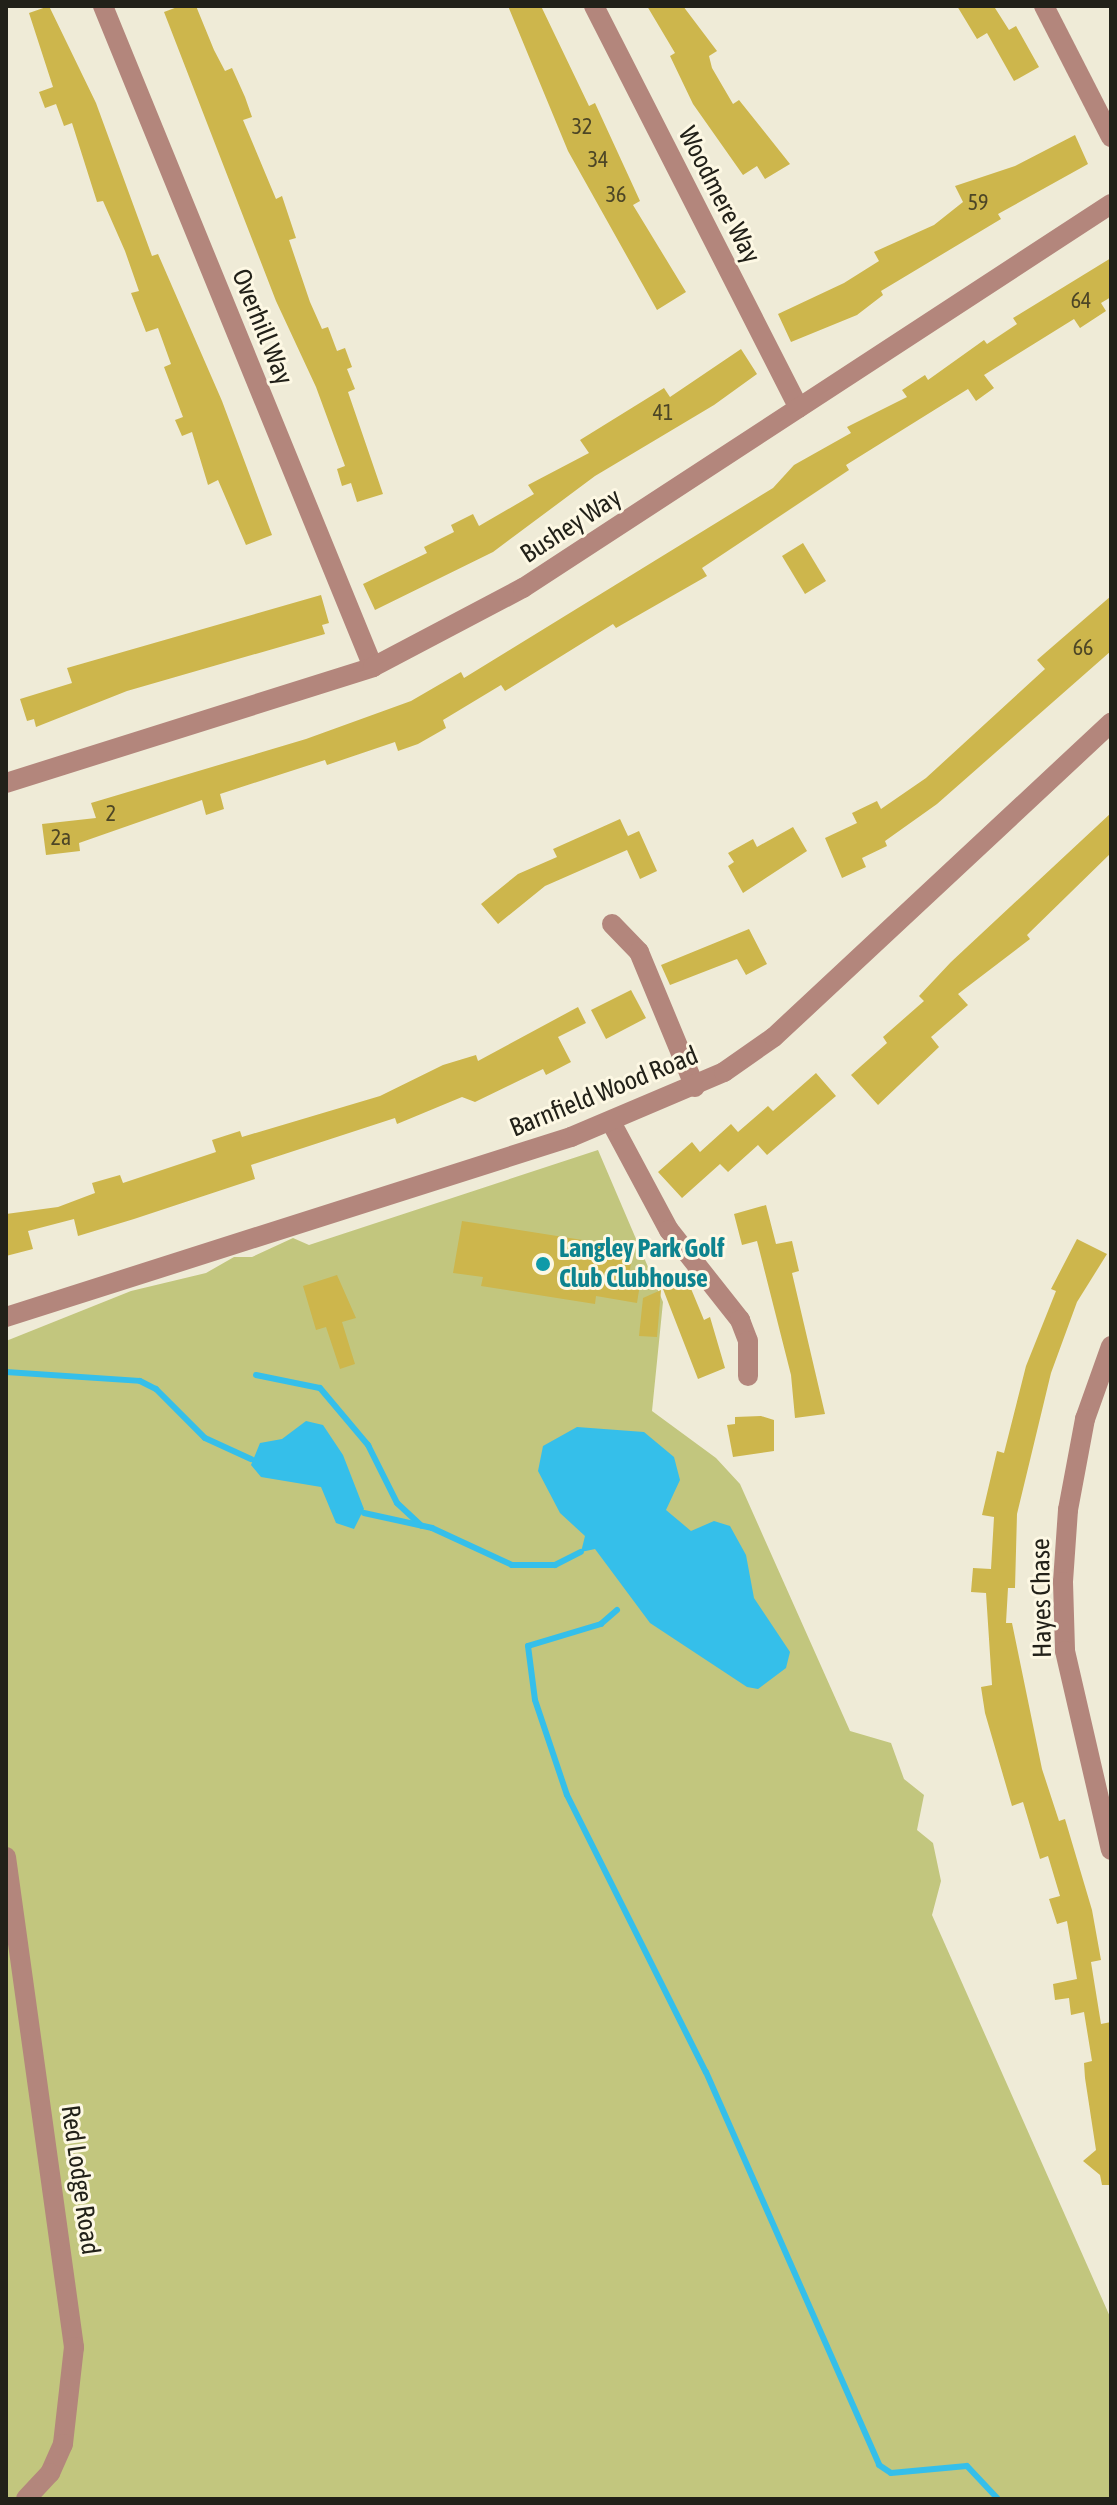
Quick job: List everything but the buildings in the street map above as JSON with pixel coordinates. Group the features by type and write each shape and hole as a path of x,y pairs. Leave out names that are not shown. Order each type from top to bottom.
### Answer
{"street":[{"name":"Overhill Way","path":"103,6 373,667"},
{"name":"Woodmere Way","path":"594,6 799,408"},
{"path":"1044,6 1111,137"},
{"name":"Bushey Way","path":"6,783 373,667 523,588 1111,204"},
{"name":"Barnfield Wood Road","path":"6,1317 611,1122 695,1087 774,1037 1111,723"},
{"path":"612,924 639,952 695,1087"},
{"path":"611,1122 675,1239 740,1320 748,1341 748,1376"},
{"name":"Hayes Chase","path":"1111,1346 1085,1419 1068,1510 1063,1582 1065,1651 1109,1825 1111,1850"},
{"name":"Red Lodge Road","path":"6,1857 74,2347 63,2444 50,2473 26,2499"}],"green space":[{"path":"598,1150 663,1302 652,1411 716,1458 740,1484 850,1731 891,1743 904,1779 924,1795 917,1830 933,1843 941,1881 932,1915 1111,2319 1111,2499 6,2499 6,1341 131,1291 206,1273 234,1257 252,1257 293,1238 309,1245"}],"water":[{"path":"306,1421 323,1425 343,1455 364,1509 354,1529 336,1523 321,1487 261,1477 251,1465 260,1443 282,1439"},
{"path":"577,1427 644,1432 674,1457 680,1480 666,1510 691,1531 714,1521 730,1526 746,1555 754,1598 790,1652 786,1668 758,1689 747,1687 650,1623 595,1549 581,1552 585,1536 560,1513 538,1471 543,1446"}],"waterway":[{"path":"6,1372 140,1381 156,1389 205,1438 251,1459"},
{"path":"256,1375 320,1388 368,1445 397,1503 421,1525"},
{"path":"364,1513 432,1528 512,1565 555,1565 581,1552"},
{"path":"617,1610 601,1624 528,1646 535,1700 567,1795 706,2072 879,2465 891,2473 967,2466 998,2499"}],"place":[{"name":"Langley Park Golf Club Clubhouse","path":"543,1264"}]}
